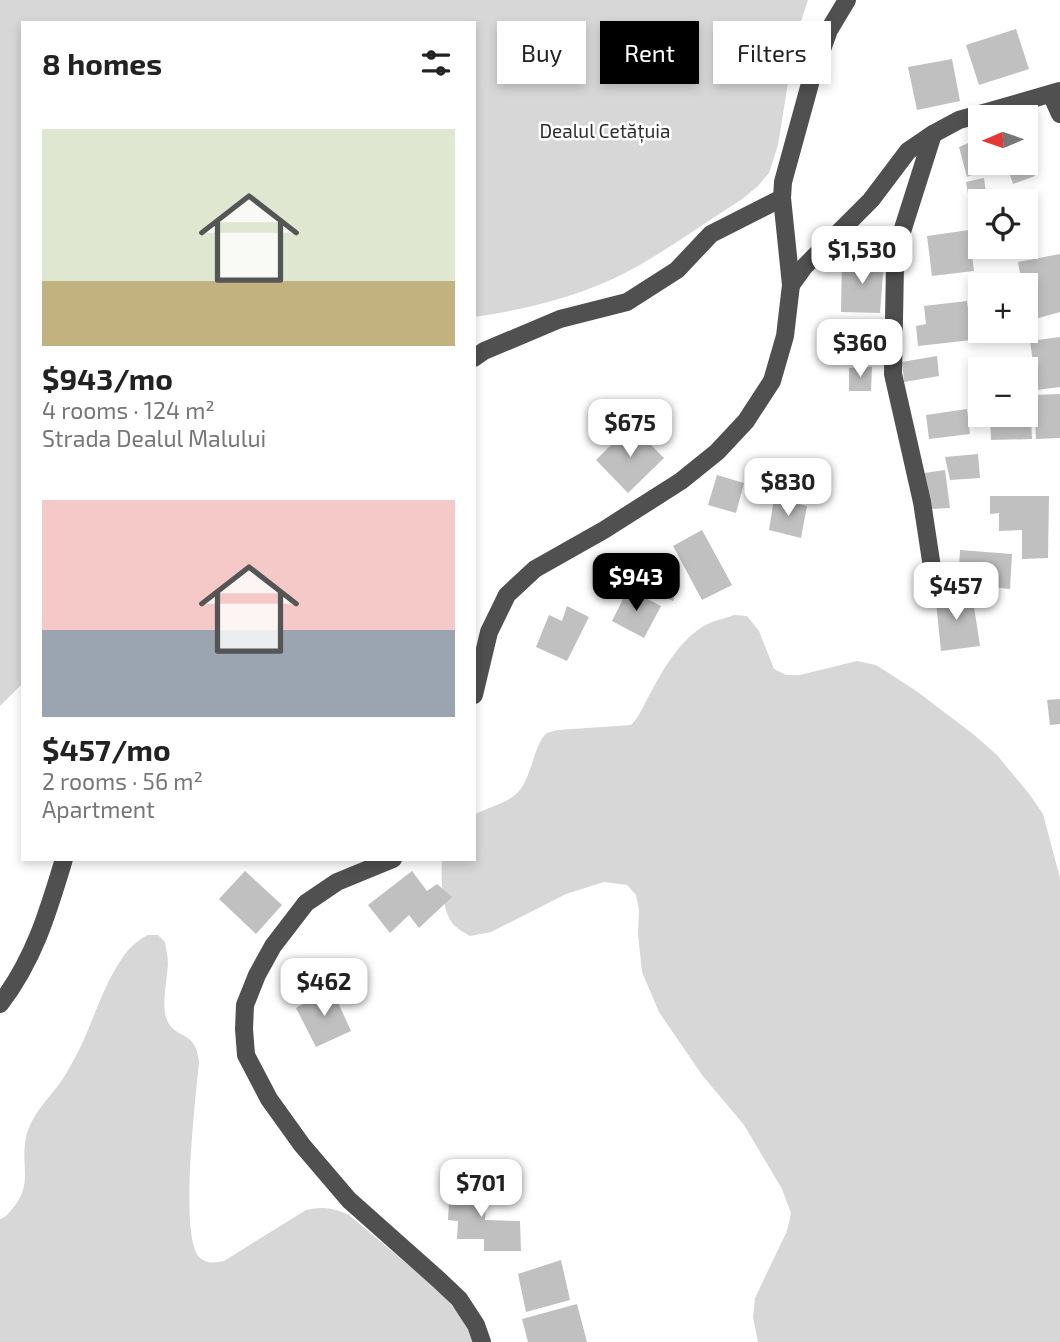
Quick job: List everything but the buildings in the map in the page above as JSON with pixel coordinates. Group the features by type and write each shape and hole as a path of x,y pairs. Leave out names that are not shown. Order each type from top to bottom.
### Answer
{"street":[{"path":"476,687 489,632 507,595 535,569 604,530 681,481 717,452 746,421 772,381 785,336 791,285 782,198 788,162 811,80 829,30 847,0"},
{"path":"791,285 804,267 871,200 908,151 933,134 959,120 1055,92 1060,114"},
{"path":"933,134 900,238 895,265 893,374 922,502 933,574"},
{"path":"476,357 560,319 627,303 677,270 711,234 782,198"},
{"path":"0,1004 33,951 46,920 63,861"},
{"path":"388,861 337,882 306,903 273,946 245,1005 246,1055 269,1099 302,1145 349,1200 458,1299 476,1325 482,1342"}],"green space":[{"name":"Dealul Cetățuia","path":"0,0 808,0 801,21 713,21 713,84 788,84 778,145 769,173 758,186 668,248 623,274 550,302 476,317 476,21 21,21 21,685 0,706"},
{"path":"734,615 747,616 759,631 774,669 786,675 800,675 857,661 876,665 915,690 997,755 1043,814 1060,878 1060,1342 758,1342 753,1318 755,1298 787,1231 791,1213 782,1189 744,1125 702,1075 659,1012 642,972 636,895 627,885 604,882 566,894 491,932 470,936 450,920 444,904 442,861 476,861 476,814 518,792 527,778 539,744 547,733 631,725 679,648 706,625"},
{"path":"148,935 158,935 165,942 168,964 164,1001 167,1020 175,1030 194,1044 199,1062 189,1195 193,1244 199,1257 211,1262 224,1261 306,1210 323,1208 338,1211 349,1215 438,1290 463,1318 474,1342 0,1342 0,1219 19,1200 23,1191 28,1129 78,1052 114,971 129,949"}]}
